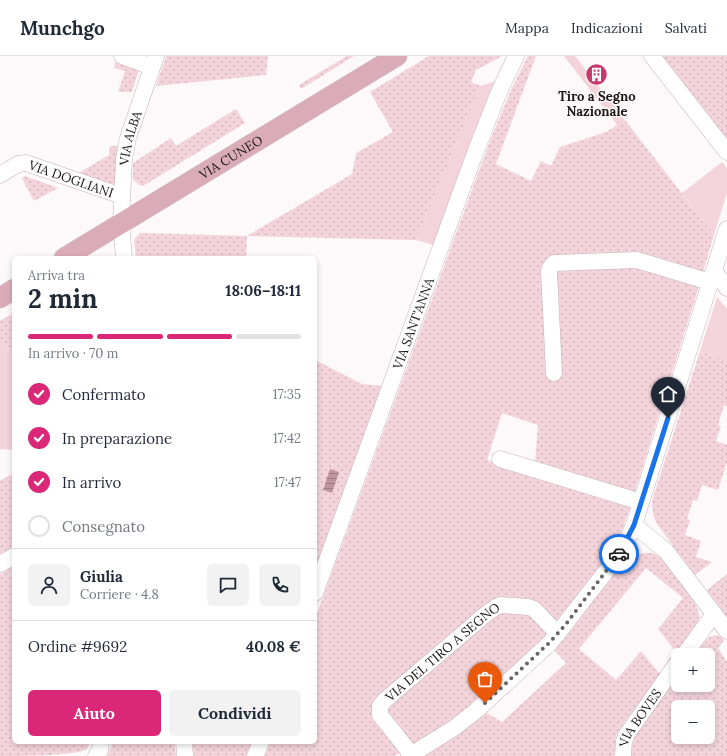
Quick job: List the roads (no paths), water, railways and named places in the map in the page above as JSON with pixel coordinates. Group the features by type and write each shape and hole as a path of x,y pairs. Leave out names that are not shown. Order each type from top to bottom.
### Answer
{"main road":[{"name":"VIA CUNEO","path":"67,256 397,56"},
{"path":"0,298 12,290"}],"street":[{"path":"122,56 154,61"},
{"name":"VIA SANT'ANNA","path":"317,588 475,153 499,92 516,56"},
{"path":"652,56 727,152"},
{"name":"VIA ALBA","path":"124,256 121,223 124,159 127,142 154,61"},
{"name":"VIA DOGLIANI","path":"0,175 18,164 26,163 122,196"},
{"name":"VIA DEL TIRO A SEGNO","path":"558,634 534,609 504,605 496,607 384,701 380,706 380,714 410,755 450,730 476,710 558,634 618,556 634,525 727,229"},
{"path":"554,373 549,271 554,263 637,260 712,276 727,288"},
{"path":"500,459 641,502"},
{"path":"634,525 666,550 727,631"},
{"path":"0,564 12,557"},
{"path":"689,648 714,614"},
{"name":"VIA BOVES","path":"623,756 624,741 627,734 671,672"},
{"path":"96,756 101,748 101,744"},
{"path":"184,744 185,756"},
{"path":"255,756 259,744"}],"place":[{"name":"Tiro a Segno Nazionale","path":"597,74"}]}
